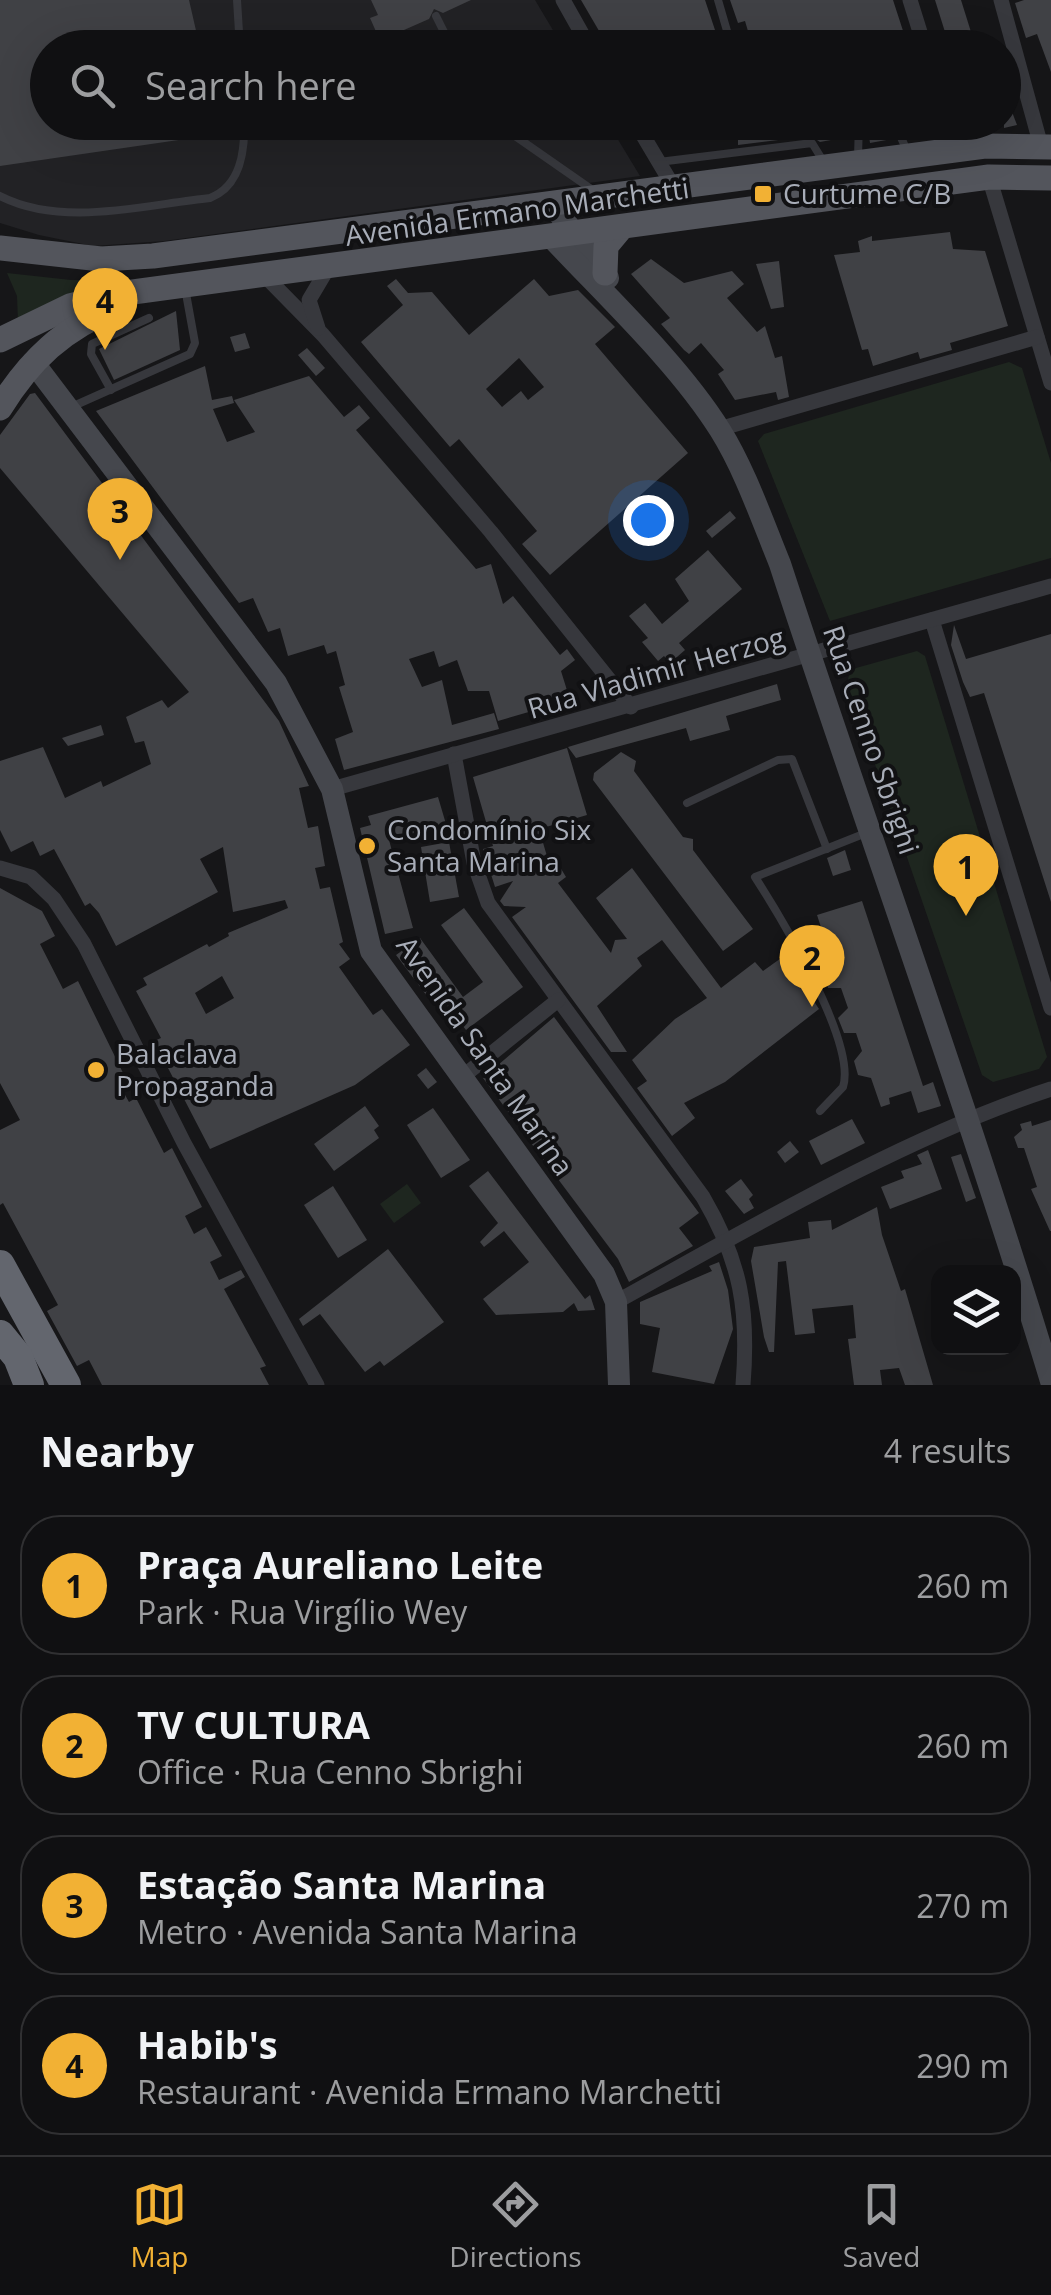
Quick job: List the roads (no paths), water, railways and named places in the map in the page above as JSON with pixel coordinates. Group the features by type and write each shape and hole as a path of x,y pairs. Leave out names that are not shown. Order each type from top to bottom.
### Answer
{"highway":[{"path":"0,1265 66,1385"},
{"path":"0,1334 18,1357 29,1385"}],"main road":[{"name":"Avenida Ermano Marchetti","path":"0,248 68,257 153,256 957,150 1046,147"},
{"name":"Avenida Ermano Marchetti","path":"0,340 70,306 118,294 182,289 989,177 1051,178"},
{"path":"606,273 606,246 621,228"},
{"path":"0,232 68,257"},
{"path":"0,408 33,362 88,319 182,289"}],"street":[{"path":"563,0 580,30"},
{"path":"910,0 919,30"},
{"path":"1001,0 1010,30"},
{"path":"1021,65 1046,147"},
{"path":"645,140 673,186"},
{"path":"954,140 957,150"},
{"path":"989,177 1051,383"},
{"name":"Rua Cenno Sbrighi","path":"551,203 564,236 720,429 780,564 969,1121 1051,1381"},
{"name":"Rua Cenno Sbrighi","path":"564,236 606,273 630,321"},
{"path":"323,335 309,300 328,268"},
{"path":"264,276 323,335 491,532 630,708"},
{"path":"720,429 1037,337"},
{"name":"Avenida Santa Marina","path":"33,362 276,683 332,788 371,951 604,1274 616,1302 622,1385"},
{"name":"Rua Vladimir Herzog","path":"332,788 630,708 1051,586"},
{"path":"932,620 1051,1008"},
{"path":"454,754 481,887 558,1000 703,1197 729,1243 741,1284 746,1342 743,1385"},
{"path":"0,868 30,878 54,899 84,944 184,1142 317,1385"},
{"path":"461,1078 558,1000"},
{"path":"616,1302 856,1174 969,1121 1051,1089"}],"lane":[{"path":"236,0 238,30"},
{"path":"718,0 727,30"},
{"path":"436,16 443,30"},
{"path":"0,196 39,211 68,213 210,198 229,186 244,140"},
{"path":"520,140 602,196"},
{"path":"856,164 862,140"},
{"path":"902,140 910,156"},
{"path":"658,162 812,142 827,168"},
{"path":"68,408 192,351 182,289"},
{"path":"110,390 91,354 92,344 149,318"},
{"path":"687,803 778,760 792,759 827,848"},
{"path":"820,1112 843,1087 844,1062 797,946 755,877 870,831"}],"place":[{"name":"Curtume C/B","path":"763,194"},
{"name":"Habib's","path":"105,350"},
{"name":"Estação Santa Marina","path":"120,560"},
{"name":"Condomínio Six Santa Marina","path":"367,846"},
{"name":"Praça Aureliano Leite","path":"966,916"},
{"name":"TV CULTURA","path":"812,1007"},
{"name":"Balaclava Propaganda","path":"96,1070"}]}
